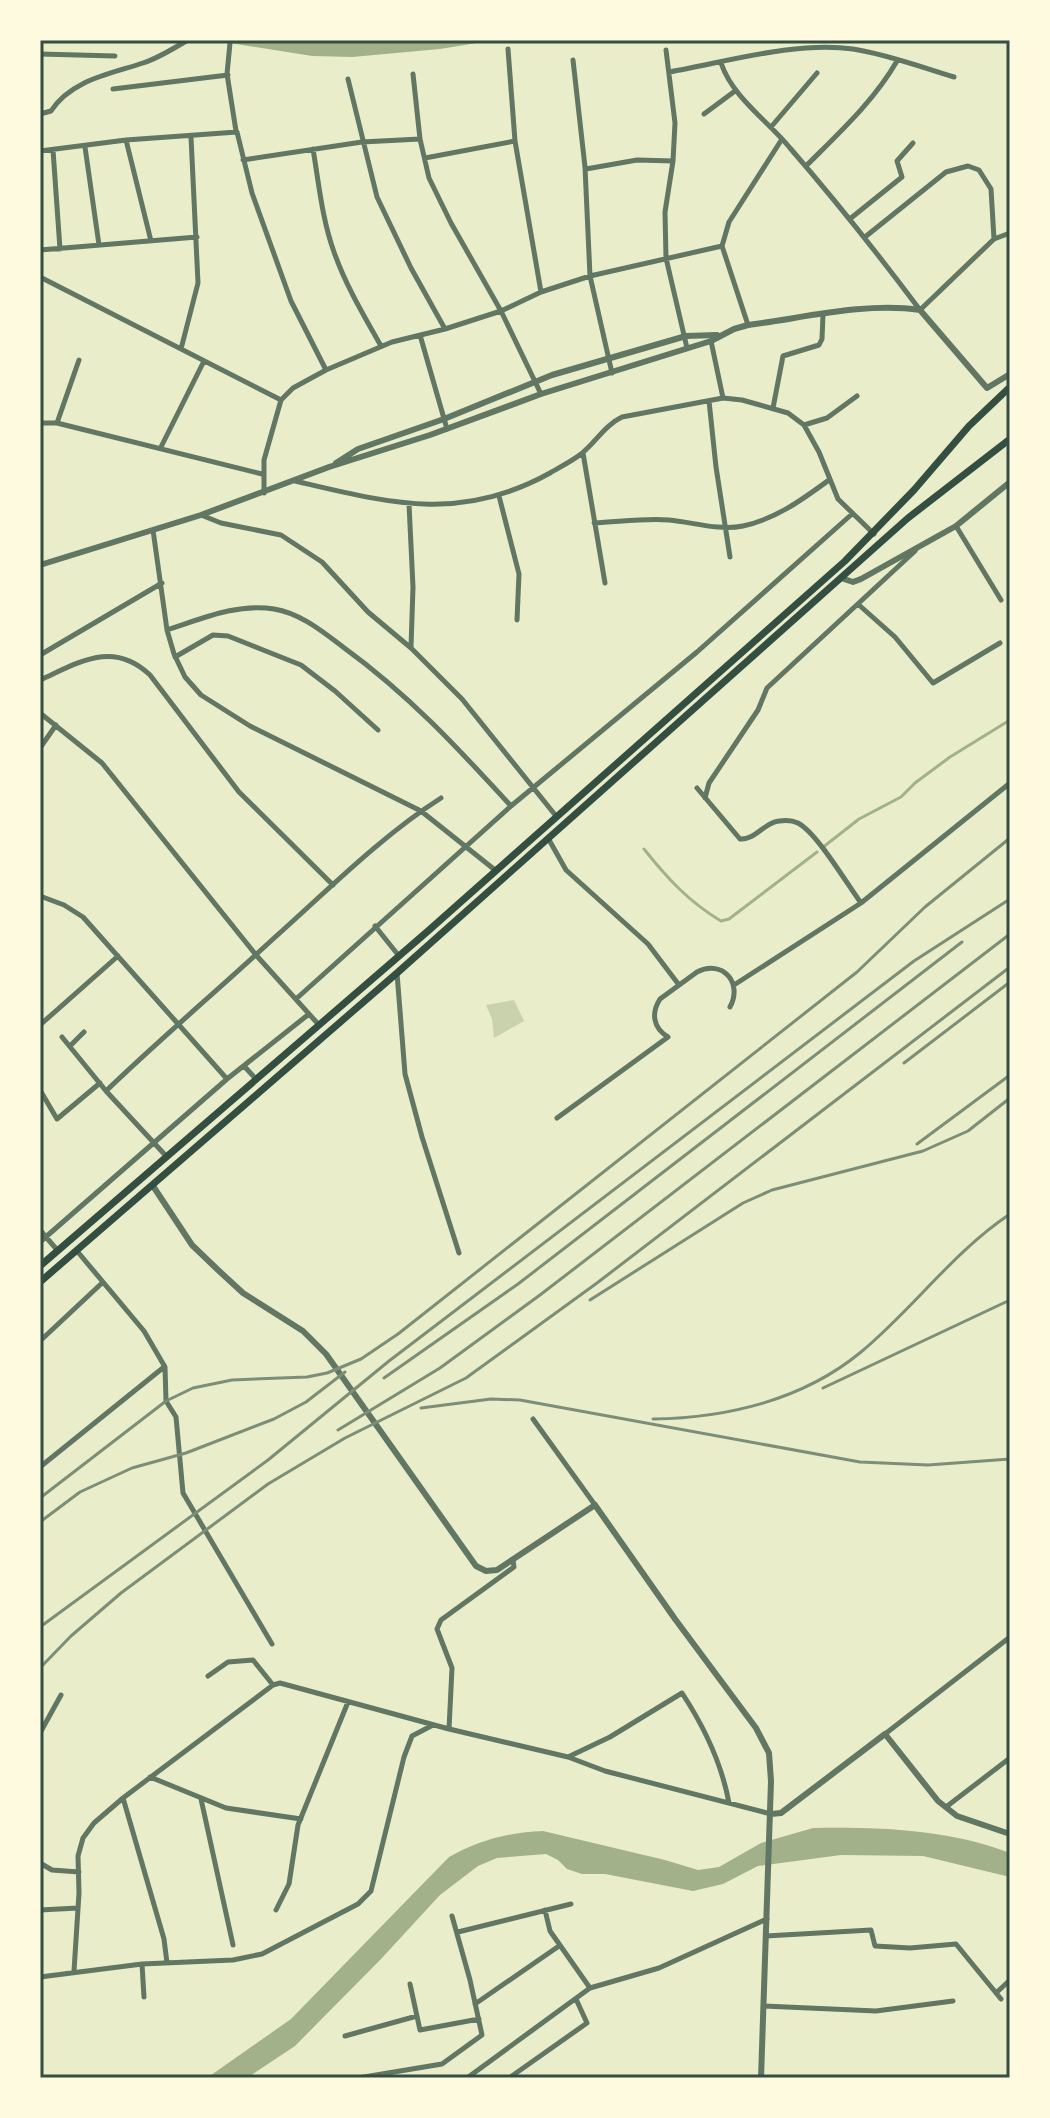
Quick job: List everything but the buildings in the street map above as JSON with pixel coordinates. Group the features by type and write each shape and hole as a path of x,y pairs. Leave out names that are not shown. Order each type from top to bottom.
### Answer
{"main road":[{"path":"40,1266 399,956 772,627 874,534 988,407 1010,387"},
{"path":"40,1282 397,973 933,497 1010,439"},
{"path":"541,830 548,838"},
{"path":"320,1024 329,1031"},
{"path":"58,1251 66,1260"}],"street":[{"path":"40,114 52,110 59,98 101,75 147,62 188,40"},
{"path":"230,43 228,75 243,160 291,301 326,370"},
{"path":"669,72 810,48 833,48 854,49 954,77"},
{"path":"508,49 515,141 541,292"},
{"path":"666,50 675,123 665,212 666,258 687,348"},
{"path":"40,54 115,56"},
{"path":"573,60 586,169 590,276 612,373"},
{"path":"806,166 859,113 897,61"},
{"path":"721,63 735,91 782,138 851,218 920,310 987,388 1010,374"},
{"path":"771,127 817,73"},
{"path":"413,74 420,139 429,178 501,311 541,394"},
{"path":"113,89 228,75"},
{"path":"348,79 377,197 445,329"},
{"path":"704,114 735,91"},
{"path":"40,151 236,131"},
{"path":"181,349 198,287 191,137"},
{"path":"748,325 722,246 729,222 782,138"},
{"path":"243,160 362,142 420,139"},
{"path":"126,140 151,241"},
{"path":"425,158 515,141"},
{"path":"851,218 902,177 898,156 913,143"},
{"path":"85,147 99,245"},
{"path":"313,149 325,223 334,254 354,299 381,346"},
{"path":"53,150 60,249"},
{"path":"586,169 637,160 673,161"},
{"path":"865,237 946,172 974,166 991,189 994,239"},
{"path":"920,310 994,239 1010,233"},
{"path":"40,250 197,237"},
{"path":"264,494 262,474 281,400 293,388 326,370 381,346 501,311 541,292 590,276 722,246"},
{"path":"40,277 281,400"},
{"path":"329,467 360,460 541,394 711,341 748,325 903,308 920,310"},
{"path":"773,408 783,356 819,345 823,315"},
{"path":"420,335 447,429"},
{"path":"40,565 264,494 329,467 358,449 536,383 686,336 720,335"},
{"path":"711,341 723,398"},
{"path":"57,423 79,360"},
{"path":"161,447 204,361"},
{"path":"804,425 827,418 857,396"},
{"path":"295,481 409,504 451,506 499,496 549,473 583,453 613,422 622,417 723,398 788,413 804,425 838,499 874,534"},
{"path":"709,401 730,557"},
{"path":"40,423 57,423 262,474"},
{"path":"583,453 605,583"},
{"path":"594,523 664,520 725,527 756,523 797,503 829,480"},
{"path":"841,578 853,582 915,551 956,526 1010,482"},
{"path":"499,496 519,574 517,620"},
{"path":"409,504 413,587 411,648"},
{"path":"296,999 511,806 697,652 852,514"},
{"path":"201,515 221,523 286,537 322,562 368,612 411,648 462,699 556,816"},
{"path":"956,526 1001,600"},
{"path":"153,529 167,630 185,677 201,695 250,726 421,811 495,870"},
{"path":"705,798 709,783 758,710 767,688 915,551"},
{"path":"40,655 162,583"},
{"path":"859,605 895,637 933,683 1000,643"},
{"path":"167,630 219,613 245,609 270,608 294,615 384,677 438,726 511,806"},
{"path":"175,657 213,635 228,636 301,665 378,730"},
{"path":"40,680 78,663 112,655 137,663 150,675 239,792 333,885"},
{"path":"40,713 102,763 256,955 320,1024"},
{"path":"40,748 56,725"},
{"path":"734,985 861,903 1010,783"},
{"path":"697,788 740,839 749,839 774,822 788,820 801,825 861,903"},
{"path":"106,1091 178,1022 333,885 421,811 441,798"},
{"path":"548,838 566,870 648,944 679,985"},
{"path":"40,896 74,910 227,1079"},
{"path":"375,926 399,956"},
{"path":"40,1025 118,956"},
{"path":"557,1118 668,1037 658,1028 654,1013 660,999 697,972 711,967 726,972 736,992 730,1007"},
{"path":"397,973 405,1074 459,1253"},
{"path":"40,1242 227,1079 309,1014"},
{"path":"70,1046 84,1032"},
{"path":"62,1037 106,1091 167,1157"},
{"path":"244,1066 256,1079"},
{"path":"40,1090 57,1119 100,1083"},
{"path":"153,1186 192,1245 243,1293 303,1331 326,1354 476,1566 486,1571 497,1570 595,1505"},
{"path":"40,1230 58,1251"},
{"path":"77,1251 144,1331 165,1367 166,1401 176,1417 183,1493 272,1644"},
{"path":"40,1341 102,1283"},
{"path":"40,1467 165,1367"},
{"path":"533,1419 756,1728 769,1753 771,1814 761,2078"},
{"path":"449,1729 452,1668 437,1629 441,1620 514,1567 513,1560"},
{"path":"74,1971 78,1856 83,1838 94,1823 123,1798 273,1685 280,1683 433,1725 568,1757 605,1771 771,1814 781,1813 1010,1637"},
{"path":"208,1676 228,1662 253,1660 273,1685"},
{"path":"568,1757 610,1737 682,1693 725,1783 729,1803"},
{"path":"40,1733 61,1695"},
{"path":"276,1910 289,1884 301,1819 348,1702"},
{"path":"40,1977 142,1964 233,1960 262,1954 358,1904 371,1891 412,1736 433,1725"},
{"path":"885,1734 938,1801 957,1816 1010,1834"},
{"path":"946,1807 1010,1758"},
{"path":"150,1777 226,1808 301,1819"},
{"path":"123,1798 164,1939 167,1963"},
{"path":"201,1798 233,1945"},
{"path":"40,1863 52,1870 79,1872"},
{"path":"458,1932 571,1904"},
{"path":"40,1910 78,1908"},
{"path":"545,1910 550,1931 590,1988"},
{"path":"358,2078 442,2064 482,2035 452,1916"},
{"path":"467,2078 590,1988 659,1968 767,1919"},
{"path":"766,1936 871,1930 875,1946 910,1948 956,1944 1001,1999"},
{"path":"475,2004 559,1946"},
{"path":"142,1964 144,1997"},
{"path":"996,1993 1010,1980"},
{"path":"410,1984 420,2030 479,2019"},
{"path":"509,2078 587,2023 576,1999"},
{"path":"764,2006 876,2011 953,2001"},
{"path":"345,2036 417,2016"}],"shaded area":[{"path":"211,40 495,40 440,49 352,57 312,56"},
{"path":"514,1000 524,1021 494,1038 492,1019 486,1005"},
{"path":"813,1828 888,1829 962,1839 1010,1853 1010,1877 923,1856 841,1855 758,1866 723,1884 693,1891 605,1874 582,1874 567,1869 546,1854 497,1858 478,1866 440,1895 295,2046 247,2078 207,2078 291,2019 449,1857 472,1846 507,1835 543,1831 698,1870 719,1867 761,1843"}],"waterway":[{"path":"822,848 859,819 901,797 950,757 1010,720"},
{"path":"644,849 679,889 721,921 729,919 817,852"}],"railway":[{"path":"40,1498 166,1401 193,1388 232,1380 307,1377 327,1373 361,1359 398,1334 857,972 925,907 1010,838"},
{"path":"40,1627 268,1460 389,1361 914,961 1010,899"},
{"path":"338,1430 440,1368 540,1295 1010,934"},
{"path":"384,1378 518,1284 962,942"},
{"path":"40,1668 71,1636 121,1593 268,1484 345,1438 466,1378 597,1283 1010,967"},
{"path":"904,1063 1010,982"},
{"path":"917,1144 1010,1075"},
{"path":"590,1300 743,1203 772,1190 923,1151 968,1131 1010,1098"},
{"path":"653,1419 736,1410 814,1383 861,1352 970,1246 1010,1214"},
{"path":"823,1388 1010,1300"},
{"path":"40,1522 80,1492 132,1468 186,1453 274,1419 306,1402 345,1372"},
{"path":"421,1408 491,1399 520,1400 860,1462 928,1465 1010,1459"}]}
